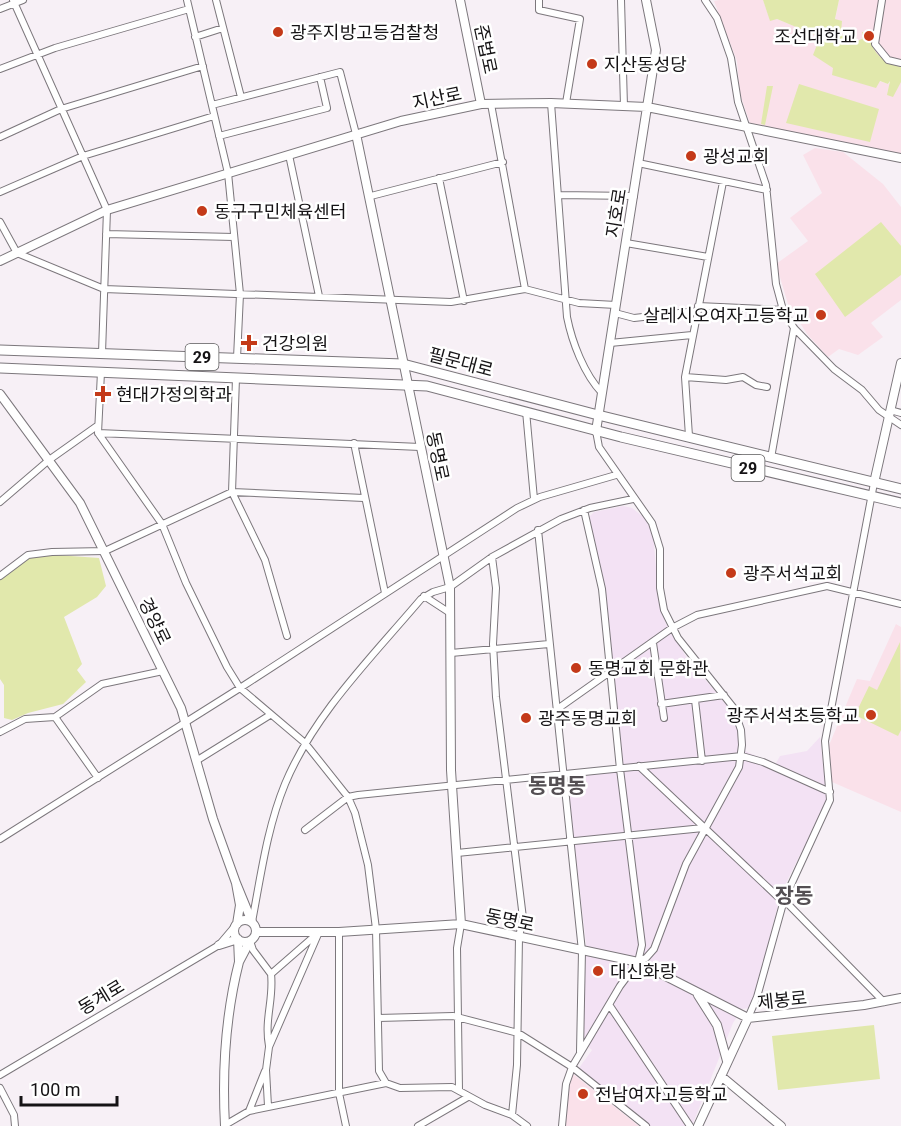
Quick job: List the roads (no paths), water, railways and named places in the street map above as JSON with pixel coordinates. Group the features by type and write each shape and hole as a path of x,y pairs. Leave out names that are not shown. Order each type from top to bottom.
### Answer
{"main road":[{"name":"필문대로","path":"0,350 404,364 598,415 901,489"},
{"name":"필문대로","path":"0,368 427,386 596,431 901,503"}],"street":[{"path":"0,9 13,1 23,0"},
{"path":"187,0 228,173 240,294 237,358"},
{"path":"216,0 241,97"},
{"name":"준법로","path":"460,0 481,104"},
{"path":"539,0 539,10 580,19 566,103"},
{"path":"621,0 624,106"},
{"name":"지호로","path":"596,431 634,196 647,94 656,50 646,0"},
{"path":"705,0 717,18 732,58 738,102 749,129 767,190 776,284 783,310 794,328 834,369 862,390 901,425"},
{"path":"882,0 874,44 888,60 901,63"},
{"path":"13,1 107,210 102,353"},
{"path":"0,69 55,48 189,9"},
{"path":"195,37 223,28"},
{"path":"0,137 61,109 202,66"},
{"path":"212,105 340,72 356,134"},
{"path":"219,136 327,108 320,77"},
{"path":"551,103 569,330 592,381 602,393"},
{"name":"지산로","path":"0,261 107,210 437,111 481,104 566,103 647,107 901,158"},
{"path":"491,104 525,289"},
{"path":"0,192 82,156 214,116"},
{"name":"동명로","path":"356,134 371,196 450,587 453,788 460,924 638,962 748,1018"},
{"path":"290,155 319,296"},
{"path":"371,196 503,162"},
{"path":"638,163 767,190"},
{"path":"439,178 464,301"},
{"path":"689,436 685,377 723,182"},
{"path":"558,195 634,196"},
{"path":"0,222 17,253 104,289 464,301 525,289 579,303 615,309 634,318 697,308 783,310"},
{"path":"106,234 234,237"},
{"path":"626,243 708,257"},
{"path":"771,458 794,328"},
{"path":"610,344 692,335"},
{"path":"748,1018 757,997 784,900 830,800 825,741 874,483 901,363"},
{"path":"101,372 98,430 162,524 209,633 240,688 305,743 348,797 362,834 376,929 379,1071 386,1083"},
{"path":"685,377 726,380 743,377 756,385 767,387"},
{"path":"236,378 232,492 265,560 287,636"},
{"name":"경양로","path":"0,394 80,503 184,713 196,761 236,883 256,932"},
{"path":"526,411 534,499"},
{"path":"890,414 901,413"},
{"path":"0,502 49,460 98,430 234,439 420,447"},
{"path":"596,431 598,447 652,523 657,534 661,597 672,628 724,695 737,716 742,756 739,766 703,828 678,881 654,949 646,958 638,962"},
{"path":"354,443 385,592"},
{"path":"0,839 240,688 444,554 534,499 616,475"},
{"path":"0,576 28,555 105,551 232,492 364,498"},
{"path":"237,924 246,920 252,922 271,824 285,784 305,743 331,708 424,597 450,587 492,557 538,530 584,510 633,499"},
{"path":"562,1126 566,1084 572,1067 620,986 638,962 642,945 620,769 601,579 584,510"},
{"path":"538,530 556,710 573,843 582,951 580,1052"},
{"path":"492,557 496,588 493,651 523,918 519,937 518,1033 512,1115"},
{"path":"556,710 611,674 672,628 697,615 818,586 833,587 901,604"},
{"path":"424,597 450,613"},
{"path":"653,643 664,718"},
{"path":"451,653 493,651 549,644"},
{"path":"0,732 25,719 55,717 102,684 163,671"},
{"path":"661,704 724,695"},
{"path":"695,700 702,761"},
{"path":"196,761 270,715"},
{"path":"55,717 98,778"},
{"path":"305,830 348,797 453,788 742,756 762,762 830,792"},
{"path":"639,766 703,828 784,900 884,1002"},
{"path":"457,853 703,828"},
{"name":"경양로","path":"236,883 240,905 234,931 238,939 239,962"},
{"name":"동계로","path":"0,1076 219,945 237,924"},
{"path":"459,1090 457,948 460,924 339,932 256,932 239,962 225,1036 222,1073 225,1126 249,1112 268,1106 386,1083 400,1088 443,1086 459,1090 468,1097 512,1115 527,1126"},
{"path":"271,974 319,932"},
{"path":"269,1047 319,932"},
{"path":"339,932 339,1093 346,1126"},
{"path":"219,945 238,939 250,941"},
{"path":"250,941 253,950 271,974 272,984 266,1027 269,1047 266,1070 268,1106"},
{"path":"695,991 717,1025 727,1061"},
{"name":"제봉로","path":"698,1126 748,1018 901,998"},
{"path":"610,1006 690,1126"},
{"path":"378,1018 459,1017 518,1033 572,1067 646,1126"},
{"path":"249,1112 266,1070"},
{"path":"720,1076 781,1126"},
{"path":"0,1088 14,1115 15,1126"},
{"path":"418,1126 468,1097"}],"place":[{"name":"광주지방고등검찰청","path":"278,32"},
{"name":"조선대학교","path":"869,36"},
{"name":"지산동성당","path":"592,64"},
{"name":"광성교회","path":"691,156"},
{"name":"동구구민체육센터","path":"202,211"},
{"name":"살레시오여자고등학교","path":"821,315"},
{"name":"건강의원","path":"249,343"},
{"name":"현대가정의학과","path":"103,394"},
{"name":"광주서석교회","path":"731,573"},
{"name":"동명교회 문화관","path":"576,668"},
{"name":"광주서석초등학교","path":"871,715"},
{"name":"광주동명교회","path":"526,718"},
{"name":"대신화랑","path":"598,971"},
{"name":"전남여자고등학교","path":"583,1094"}],"district":[{"name":"동명동","path":"557,786"},
{"name":"장동","path":"794,896"}]}
